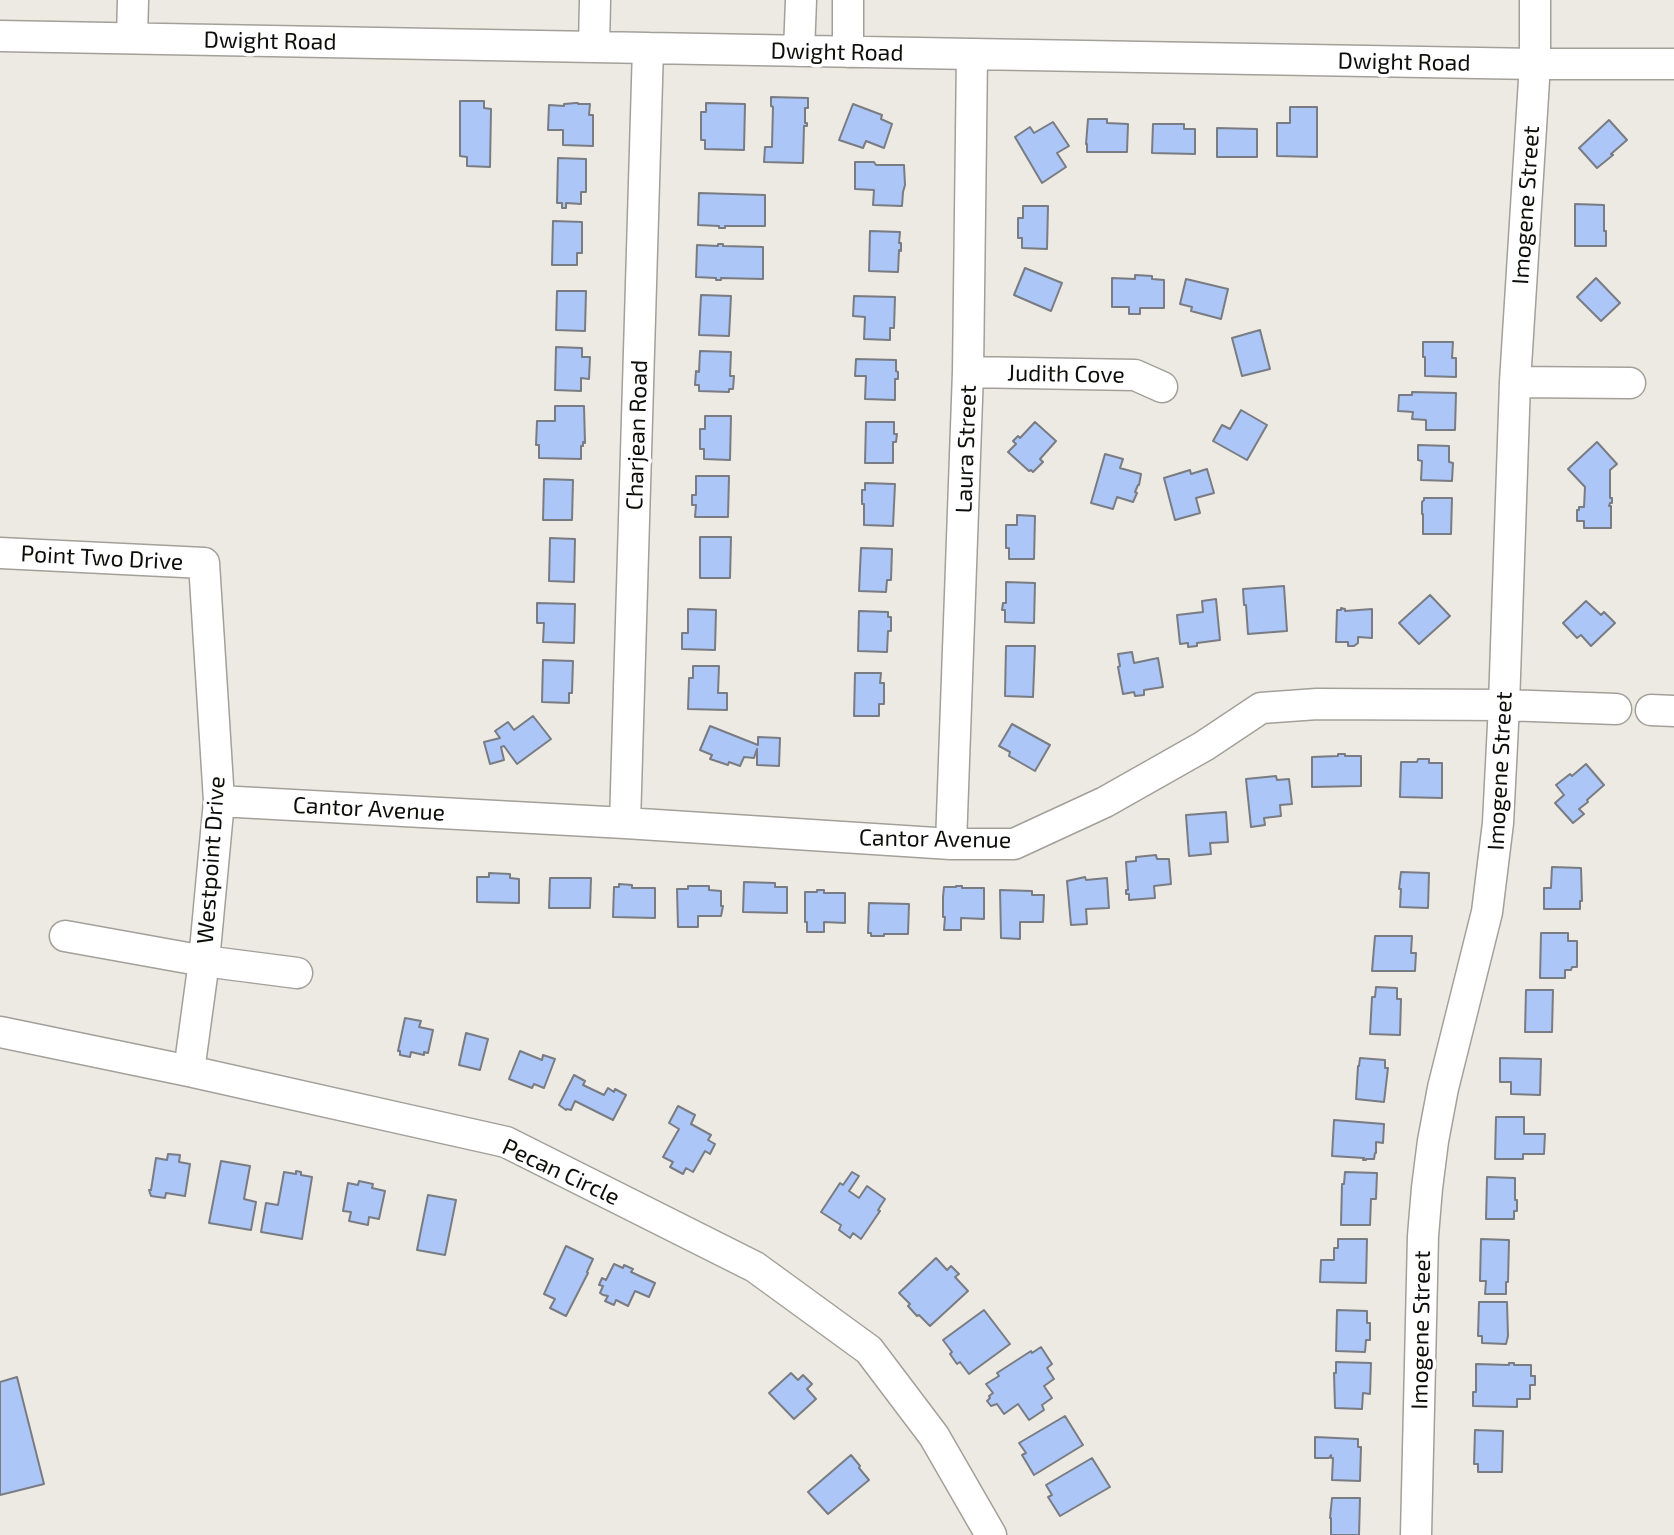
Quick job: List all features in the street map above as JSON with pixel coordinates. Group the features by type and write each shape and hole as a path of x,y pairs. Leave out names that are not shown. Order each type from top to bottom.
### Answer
{"street":[{"path":"132,38 133,0"},
{"path":"594,47 595,0"},
{"path":"799,51 801,0"},
{"path":"848,0 848,52"},
{"name":"Imogene Street","path":"1416,1535 1423,1236 1427,1188 1443,1088 1487,912 1498,823 1514,382 1535,64 1535,0"},
{"name":"Dwight Road","path":"0,36 1535,64 1674,64"},
{"name":"Charjean Road","path":"625,823 648,48"},
{"name":"Laura Street","path":"951,844 968,372 972,54"},
{"name":"Judith Cove","path":"968,372 1135,376 1162,387"},
{"path":"1514,382 1630,383"},
{"name":"Point Two Drive","path":"0,553 204,563"},
{"name":"Westpoint Drive","path":"189,1071 204,961 219,801 204,563"},
{"name":"Cantor Avenue","path":"219,801 951,844 1014,844 1105,802 1204,746 1261,708 1317,704 1504,705 1616,709"},
{"path":"65,936 204,961 297,973"},
{"name":"Pecan Circle","path":"0,1032 506,1142 755,1267 869,1350 934,1436 991,1535"}],"building":[{"path":"771,97 808,98 808,108 805,108 807,126 804,126 803,163 764,162 765,147 772,147"},
{"path":"460,101 484,101 484,108 491,109 490,167 467,166 467,157 460,156"},
{"path":"706,103 745,104 744,150 705,149 705,140 701,140 701,112 706,112"},
{"path":"590,104 589,115 593,115 593,146 563,145 563,130 548,130 549,105"},
{"path":"853,104 882,115 881,119 892,124 884,148 866,141 863,148 839,140"},
{"path":"1290,107 1317,107 1317,157 1277,156 1277,123 1290,123"},
{"path":"1088,119 1107,119 1107,123 1128,124 1127,152 1087,152"},
{"path":"1609,120 1627,140 1597,168 1579,148"},
{"path":"1053,122 1069,146 1057,153 1066,167 1042,183 1015,137 1030,127 1034,133"},
{"path":"1153,124 1184,124 1184,129 1195,129 1195,154 1152,153"},
{"path":"1217,128 1257,129 1257,157 1217,157"},
{"path":"558,158 586,159 586,192 581,192 581,204 566,203 566,208 562,208 562,203 557,203"},
{"path":"855,162 904,165 902,206 873,205 874,190 855,189"},
{"path":"699,193 765,195 765,226 719,228 698,225"},
{"path":"1575,204 1604,205 1606,246 1575,246"},
{"path":"1023,206 1048,206 1047,249 1022,248 1022,238 1018,238 1018,218 1023,218"},
{"path":"553,221 582,222 582,253 577,253 577,265 552,265"},
{"path":"870,231 900,232 898,272 869,271"},
{"path":"697,245 763,247 763,279 716,280 696,277"},
{"path":"1025,268 1062,283 1051,311 1014,295"},
{"path":"1135,275 1164,280 1164,308 1140,308 1140,314 1129,314 1129,307 1112,307 1112,278 1135,279"},
{"path":"1596,278 1620,303 1601,321 1577,297"},
{"path":"1186,279 1228,289 1221,319 1191,311 1192,307 1180,304"},
{"path":"557,291 586,291 585,331 556,330"},
{"path":"701,295 731,296 729,336 699,335"},
{"path":"854,296 895,297 894,328 890,328 890,340 864,339 865,317 853,316"},
{"path":"1260,330 1270,369 1242,376 1232,338"},
{"path":"1423,342 1453,342 1452,358 1456,358 1456,377 1425,376"},
{"path":"556,347 582,348 582,357 590,357 589,379 581,378 581,391 555,390"},
{"path":"700,351 731,352 730,376 734,376 733,389 729,389 729,392 699,391 699,385 695,385"},
{"path":"856,359 896,360 898,379 895,379 895,400 865,399 866,376 855,376"},
{"path":"1412,392 1456,393 1455,430 1426,430 1426,420 1412,419 1413,412 1398,411 1399,395 1412,395"},
{"path":"555,406 584,406 585,443 581,446 581,459 539,458 539,445 536,445 537,421 555,421"},
{"path":"1241,410 1267,425 1247,460 1213,441 1222,425 1230,429"},
{"path":"705,416 731,416 730,460 704,459 704,449 700,449 700,429 705,429"},
{"path":"866,422 894,422 894,434 897,434 896,442 893,442 893,463 865,463"},
{"path":"1035,422 1056,441 1040,459 1043,462 1033,472 1008,452 1016,444 1013,441 1018,436 1020,438"},
{"path":"1597,442 1617,464 1610,470 1611,528 1584,528 1584,521 1577,521 1577,510 1584,507 1585,487 1568,469"},
{"path":"1418,445 1449,446 1449,462 1453,463 1452,481 1421,480 1422,461 1418,460"},
{"path":"1105,454 1123,459 1120,468 1141,474 1133,502 1117,497 1113,509 1091,503"},
{"path":"1207,469 1214,493 1196,498 1200,513 1175,520 1164,478 1190,470 1191,474"},
{"path":"696,476 729,476 728,517 695,517 696,505 692,505 692,495 696,495"},
{"path":"544,479 573,480 572,520 543,520"},
{"path":"865,483 895,484 893,526 864,525 862,490 865,490"},
{"path":"1424,498 1452,498 1451,534 1423,534"},
{"path":"1017,515 1035,516 1034,559 1009,559 1006,525 1017,525"},
{"path":"700,537 731,537 730,578 700,578"},
{"path":"550,538 575,539 574,582 549,581"},
{"path":"861,548 892,549 891,580 887,580 886,592 859,591"},
{"path":"1006,582 1035,583 1034,623 1005,622 1005,610 1002,610 1003,603 1006,603"},
{"path":"1284,586 1287,631 1248,634 1243,589"},
{"path":"1430,595 1450,616 1419,644 1399,623"},
{"path":"1216,599 1220,640 1188,647 1188,643 1180,644 1177,615 1203,612 1202,601"},
{"path":"1586,601 1601,615 1604,612 1615,623 1591,646 1581,635 1577,638 1563,623"},
{"path":"537,603 575,604 574,643 543,642 544,623 537,623"},
{"path":"1341,608 1345,611 1372,609 1372,638 1358,637 1358,643 1354,646 1348,646 1348,642 1336,642 1337,610"},
{"path":"688,609 716,610 715,650 682,649 682,633 688,633"},
{"path":"859,611 888,612 888,617 891,617 891,631 888,631 887,652 858,651"},
{"path":"1006,646 1035,646 1033,697 1005,696"},
{"path":"1132,652 1134,663 1158,658 1163,687 1144,690 1144,695 1135,696 1134,692 1123,694 1118,654"},
{"path":"543,660 573,661 569,703 542,702"},
{"path":"693,666 719,666 718,693 727,693 727,710 688,709 689,678 693,678"},
{"path":"855,673 881,673 884,704 879,704 879,716 854,716"},
{"path":"533,716 551,739 517,764 504,746 501,747 504,760 490,764 484,742 500,738 495,731 508,722 514,730"},
{"path":"1012,724 1050,745 1035,771 1009,756 1010,752 999,746"},
{"path":"710,726 758,745 758,737 780,738 779,766 757,765 757,749 754,758 744,757 740,766 710,759 712,755 700,750"},
{"path":"1338,754 1361,756 1361,786 1312,787 1312,757"},
{"path":"1418,759 1429,759 1429,763 1442,763 1442,798 1400,797 1401,762 1417,762"},
{"path":"1586,764 1604,785 1579,809 1584,814 1573,823 1555,803 1564,795 1556,785"},
{"path":"1276,776 1277,780 1289,779 1292,804 1280,805 1281,816 1264,818 1265,825 1251,827 1246,779"},
{"path":"1226,812 1228,842 1210,843 1211,854 1189,856 1186,815"},
{"path":"1156,855 1157,859 1169,859 1171,884 1154,886 1155,898 1129,900 1129,894 1126,894 1126,862 1136,861 1136,857"},
{"path":"1552,867 1581,868 1580,909 1544,909 1544,888 1551,888"},
{"path":"1401,872 1429,873 1428,908 1400,907"},
{"path":"489,873 510,874 510,878 519,879 519,903 477,902 477,877 489,877"},
{"path":"1085,877 1086,880 1107,878 1109,908 1086,909 1087,924 1071,925 1067,881"},
{"path":"550,878 591,878 590,908 549,908"},
{"path":"744,882 775,883 775,887 787,887 787,913 743,912"},
{"path":"619,884 632,885 632,888 655,888 655,918 613,917 614,887 619,887"},
{"path":"688,886 709,886 709,890 721,891 721,916 698,916 698,927 678,927 677,889 688,889"},
{"path":"944,887 984,888 984,919 961,918 961,930 944,930"},
{"path":"824,890 824,893 845,893 845,923 824,922 824,932 807,932 805,892"},
{"path":"1000,890 1032,891 1032,895 1044,895 1043,922 1020,922 1020,939 1001,938"},
{"path":"869,903 909,904 908,934 871,936 871,933 868,933"},
{"path":"1541,933 1568,933 1568,941 1577,941 1577,967 1565,970 1565,978 1540,978"},
{"path":"1375,936 1412,936 1411,953 1416,953 1415,971 1372,971"},
{"path":"1376,987 1397,988 1397,999 1401,999 1400,1035 1370,1034 1372,997 1375,997"},
{"path":"1526,990 1553,990 1552,1032 1525,1032"},
{"path":"405,1018 421,1021 419,1027 433,1030 428,1053 424,1052 424,1055 411,1052 410,1057 400,1055 398,1051"},
{"path":"466,1033 488,1039 480,1070 459,1065"},
{"path":"520,1051 542,1060 543,1055 555,1059 544,1088 534,1084 532,1088 509,1079"},
{"path":"1360,1058 1385,1060 1385,1068 1388,1068 1384,1102 1356,1099"},
{"path":"1500,1058 1541,1059 1540,1095 1511,1094 1511,1082 1500,1082"},
{"path":"574,1075 585,1081 583,1085 604,1095 608,1088 626,1095 613,1120 575,1101 571,1110 559,1105"},
{"path":"678,1106 695,1115 691,1124 711,1135 708,1140 715,1144 710,1154 705,1151 693,1172 686,1168 683,1174 670,1167 673,1162 663,1157 679,1129 669,1123"},
{"path":"1496,1117 1524,1117 1524,1134 1545,1134 1544,1154 1523,1154 1523,1159 1495,1159"},
{"path":"1334,1120 1384,1124 1383,1143 1376,1142 1374,1159 1332,1156"},
{"path":"168,1154 180,1155 179,1162 190,1164 185,1196 166,1193 165,1198 151,1196 149,1190 156,1158 167,1160"},
{"path":"221,1161 250,1166 244,1199 256,1202 251,1230 209,1223"},
{"path":"296,1171 312,1177 302,1239 261,1232 266,1203 278,1205 284,1172 296,1174"},
{"path":"852,1172 859,1176 849,1191 859,1198 867,1186 885,1199 861,1239 853,1233 850,1238 839,1230 841,1225 821,1212 840,1183 843,1185"},
{"path":"1345,1172 1377,1173 1376,1199 1371,1199 1370,1225 1341,1225"},
{"path":"1487,1177 1515,1178 1517,1211 1514,1211 1514,1219 1486,1219"},
{"path":"359,1181 373,1184 372,1188 385,1191 379,1219 369,1217 368,1225 349,1221 351,1212 343,1211 348,1183 358,1185"},
{"path":"428,1195 456,1200 445,1255 417,1250"},
{"path":"1338,1239 1367,1239 1366,1283 1320,1282 1321,1260 1334,1260 1334,1248 1338,1248"},
{"path":"1481,1239 1509,1240 1506,1294 1485,1294 1486,1281 1480,1281"},
{"path":"566,1246 593,1259 566,1316 550,1308 555,1299 544,1294"},
{"path":"936,1258 947,1270 951,1266 959,1274 955,1277 968,1291 930,1326 917,1316 899,1293"},
{"path":"614,1264 633,1269 631,1272 655,1283 649,1297 635,1291 628,1306 616,1300 614,1305 605,1301 608,1296 600,1293 603,1286 599,1285 602,1278 606,1280"},
{"path":"1479,1302 1507,1302 1506,1344 1482,1343 1482,1336 1478,1336"},
{"path":"984,1310 1010,1344 969,1374 960,1362 957,1364 943,1340"},
{"path":"1337,1310 1367,1311 1370,1340 1366,1340 1365,1352 1336,1351"},
{"path":"1041,1347 1052,1364 1047,1368 1054,1379 1044,1386 1052,1398 1042,1405 1044,1410 1029,1420 1018,1404 1004,1414 997,1404 991,1406 987,1401 993,1393 986,1384 999,1376 997,1373"},
{"path":"1336,1362 1371,1363 1370,1394 1363,1393 1362,1409 1335,1408"},
{"path":"1476,1364 1531,1365 1531,1376 1535,1376 1535,1385 1530,1385 1530,1399 1517,1399 1517,1407 1473,1406"},
{"path":"791,1373 798,1380 803,1375 812,1384 807,1389 816,1399 794,1419 769,1393"},
{"path":"17,1377 44,1484 0,1495 0,1382"},
{"path":"1065,1416 1083,1445 1034,1475 1022,1455 1026,1453 1019,1443"},
{"path":"1475,1430 1503,1431 1502,1472 1478,1472 1478,1464 1474,1464"},
{"path":"1315,1437 1358,1439 1358,1447 1361,1447 1360,1481 1332,1480 1333,1458 1331,1455 1329,1458 1315,1458"},
{"path":"851,1455 869,1480 828,1514 808,1492"},
{"path":"1092,1458 1110,1487 1060,1516 1048,1497 1052,1495 1046,1485"},
{"path":"1332,1498 1360,1498 1359,1535 1331,1535"}]}
